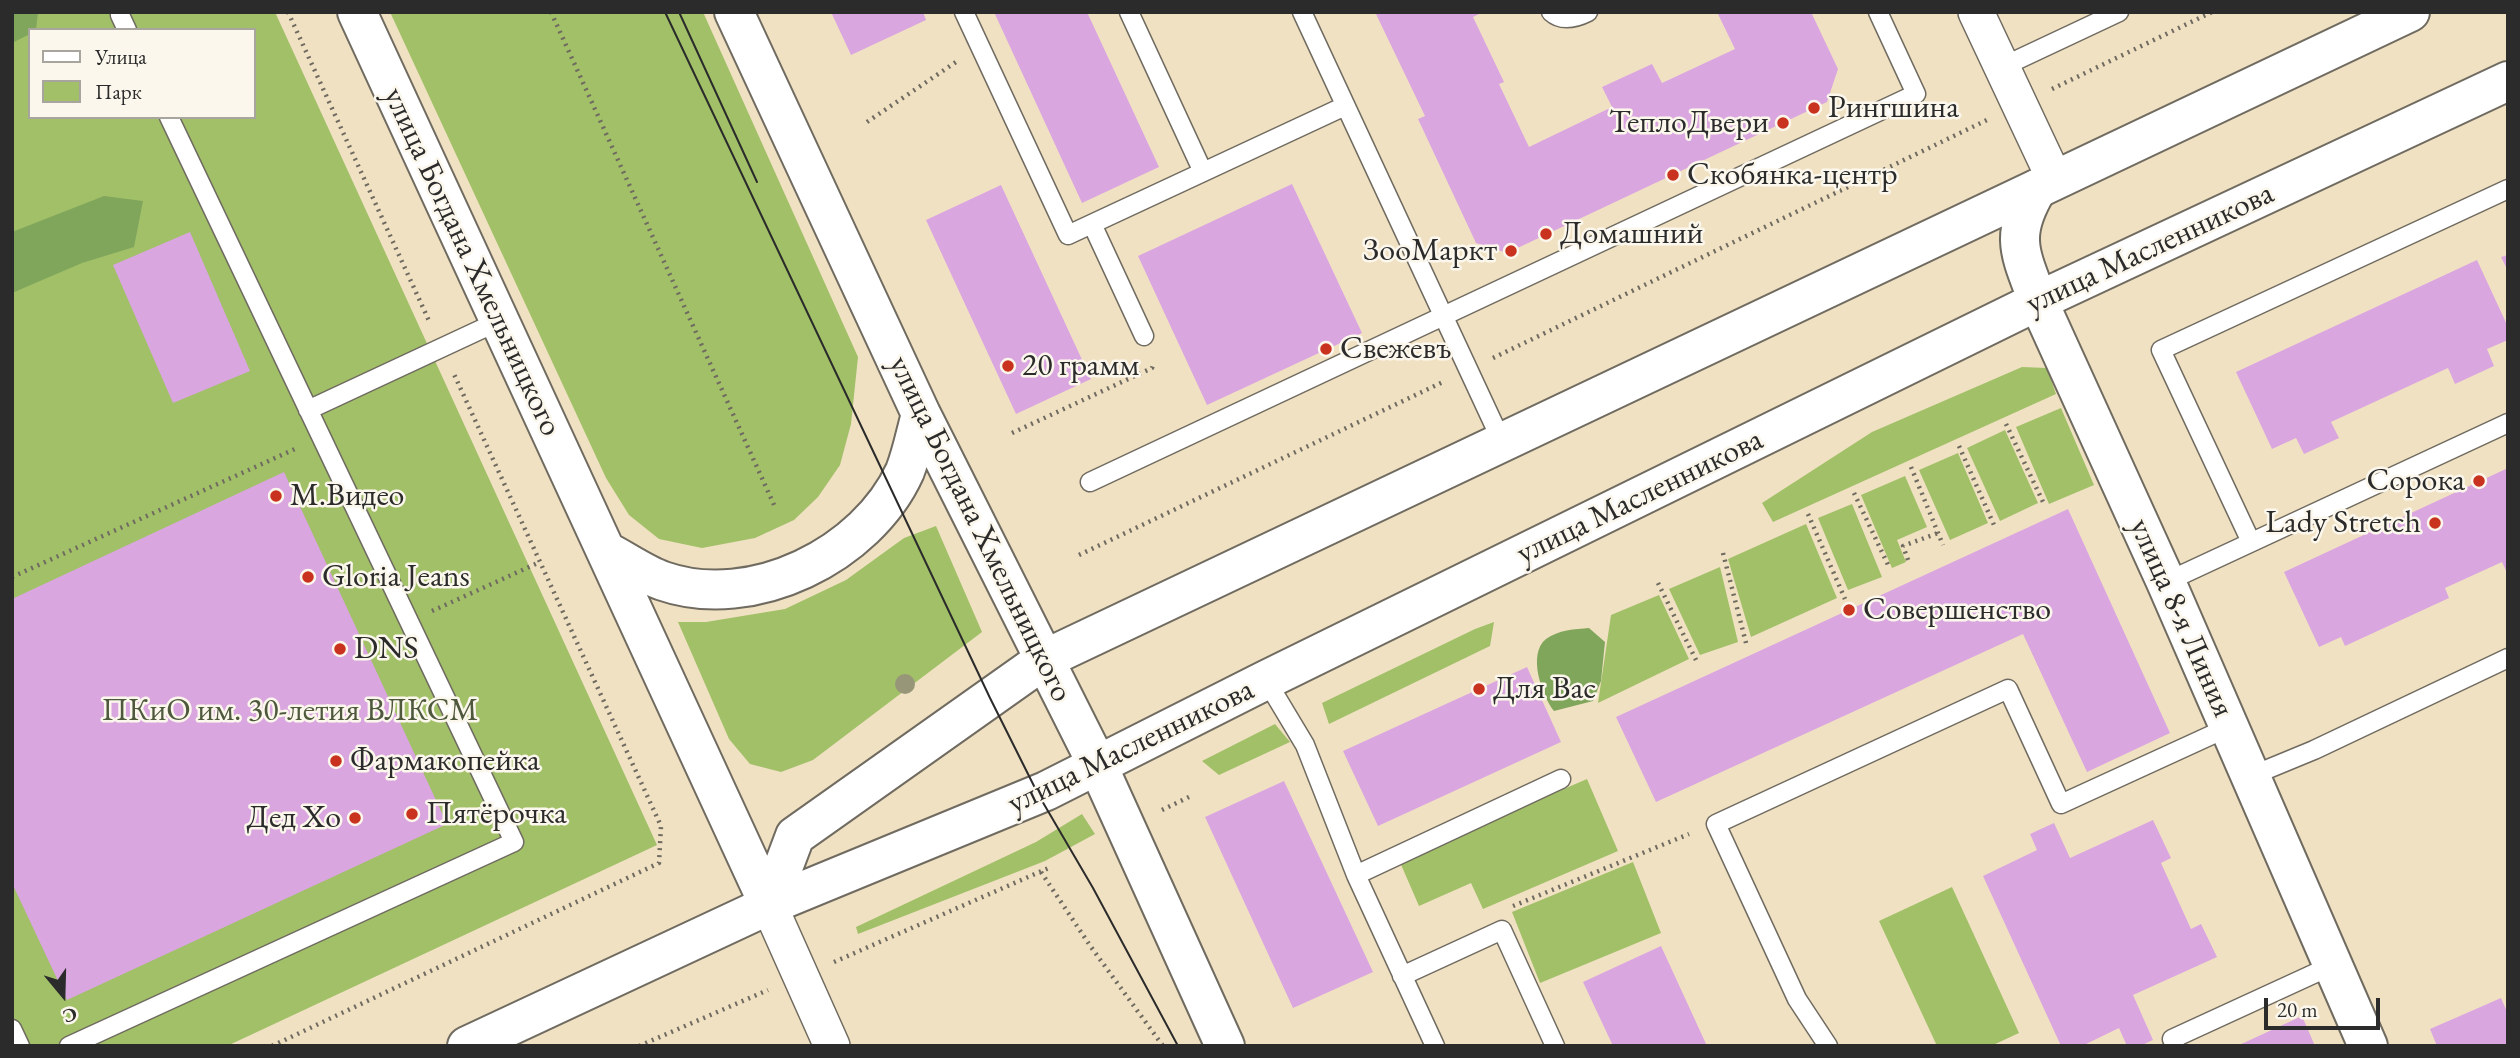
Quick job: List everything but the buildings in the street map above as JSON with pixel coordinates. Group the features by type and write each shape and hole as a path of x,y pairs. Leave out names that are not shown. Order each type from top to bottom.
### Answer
{"main road":[{"name":"улица Богдана Хмельницкого","path":"357,12 769,905"},
{"name":"улица Богдана Хмельницкого","path":"734,12 921,414 1098,766 1226,1046"},
{"path":"769,905 795,836 1045,659 2410,12"},
{"name":"улица Масленникова","path":"467,1046 769,905 1008,808 1098,766 1266,680 2038,301 2508,81"},
{"name":"улица 8-я Линия","path":"2046,185 2024,211 2018,232 2022,258 2038,301 2251,776 2368,1046"},
{"path":"606,551 663,581 706,589 757,585 804,570 860,533 893,491 905,470 921,414"}],"street":[{"path":"1976,12 2020,105 2046,185"},
{"name":"улица Богдана Хмельницкого","path":"769,905 832,1046"}],"lane":[{"path":"964,12 1068,234 1345,106"},
{"path":"1129,12 1203,172"},
{"path":"1302,12 1502,442"},
{"path":"1551,12 1556,17 1575,19 1588,12"},
{"path":"1090,482 1916,94 1878,12"},
{"path":"2002,67 2119,12"},
{"path":"69,1046 514,842 170,119"},
{"path":"2251,542 2161,349 2508,189"},
{"path":"1092,223 1144,336"},
{"path":"308,410 499,321"},
{"path":"2165,582 2508,423"},
{"path":"2251,776 2314,750 2508,658"},
{"path":"1266,680 1305,745 1356,875 1435,1046"},
{"path":"1828,1046 1797,999 1716,824 2008,689 2061,804 2229,727"},
{"path":"1356,875 1562,779"},
{"path":"1402,975 1502,930 1555,1046"},
{"path":"2175,1046 2172,1039 2333,965"},
{"path":"12,1029 20,1046"}],"path":[{"path":"272,1046 659,863 661,826 288,12"},
{"path":"551,12 775,507"},
{"path":"1079,555 2212,12"},
{"path":"867,122 980,46"},
{"path":"1012,433 1152,368 1154,358 1144,336"},
{"path":"2006,424 2044,504"},
{"path":"12,577 321,438"},
{"path":"1959,446 1994,524"},
{"path":"1911,467 1943,545"},
{"path":"1854,493 1890,569"},
{"path":"1808,514 1846,599"},
{"path":"1908,560 1903,546 1938,533"},
{"path":"1723,553 1746,643"},
{"path":"409,621 540,562"},
{"path":"1658,583 1696,660"},
{"path":"1162,810 1191,796"},
{"path":"1509,907 1716,824"},
{"path":"639,1046 1051,867"},
{"path":"1041,872 1091,947 1163,1046"}],"green space":[{"name":"ПКиО им. 30-летия ВЛКСМ","path":"12,12 275,12 657,845 227,1046 12,1046"},
{"path":"12,12 38,12 36,28 28,28 28,35 12,43"},
{"path":"390,12 703,12 858,357 851,424 840,465 818,497 794,520 755,538 702,548 659,539 629,515 606,478"},
{"path":"104,196 143,201 134,247 82,263 12,293 12,232"},
{"path":"2022,367 2047,368 2056,394 1773,522 1762,503 1872,432"},
{"path":"2061,408 2094,485 2049,504 2016,427"},
{"path":"2005,430 2038,503 2000,521 1967,448"},
{"path":"1958,453 1988,523 1950,540 1919,470"},
{"path":"1905,476 1927,527 1897,540 1906,562 1892,568 1861,495"},
{"path":"1852,504 1882,577 1848,590 1818,518"},
{"path":"1806,524 1837,598 1751,637 1728,559"},
{"path":"936,526 982,632 813,760 781,772 750,764 729,739 678,622 706,622 785,609 846,580 904,538"},
{"path":"1720,567 1738,642 1700,655 1669,589"},
{"path":"1659,595 1689,659 1598,703 1611,615"},
{"path":"1494,622 1490,646 1329,724 1322,703"},
{"path":"1589,628 1605,642 1601,681 1593,701 1554,711 1545,696 1538,675 1540,646 1556,634"},
{"path":"1275,724 1290,742 1219,775 1202,761"},
{"path":"1587,779 1618,851 1483,909 1471,883 1419,906 1399,860"},
{"path":"1082,814 1095,834 1045,861 858,934 856,927 1036,842"},
{"path":"1633,862 1661,933 1540,983 1512,912"},
{"path":"1952,887 2019,1033 1991,1046 1937,1046 1879,921"}],"tram line":[{"path":"665,12 990,698 1038,794 1093,888 1178,1046"},
{"path":"679,12 757,182"}],"place":[{"name":"Рингшина","path":"1814,108"},
{"name":"ТеплоДвери","path":"1783,123"},
{"name":"Скобянка-центр","path":"1673,175"},
{"name":"Домашний","path":"1546,234"},
{"name":"ЗооМаркт","path":"1511,251"},
{"name":"Свежевъ","path":"1326,349"},
{"name":"20 грамм","path":"1008,366"},
{"name":"Сорока","path":"2479,481"},
{"name":"М.Видео","path":"276,496"},
{"name":"Lady Stretch","path":"2435,523"},
{"name":"Gloria Jeans","path":"308,577"},
{"name":"Совершенство","path":"1849,610"},
{"name":"DNS","path":"340,649"},
{"name":"Для Вас","path":"1479,689"},
{"name":"Фармакопейка","path":"336,761"},
{"name":"Пятёрочка","path":"412,814"},
{"name":"Дед Хо","path":"355,818"}]}
